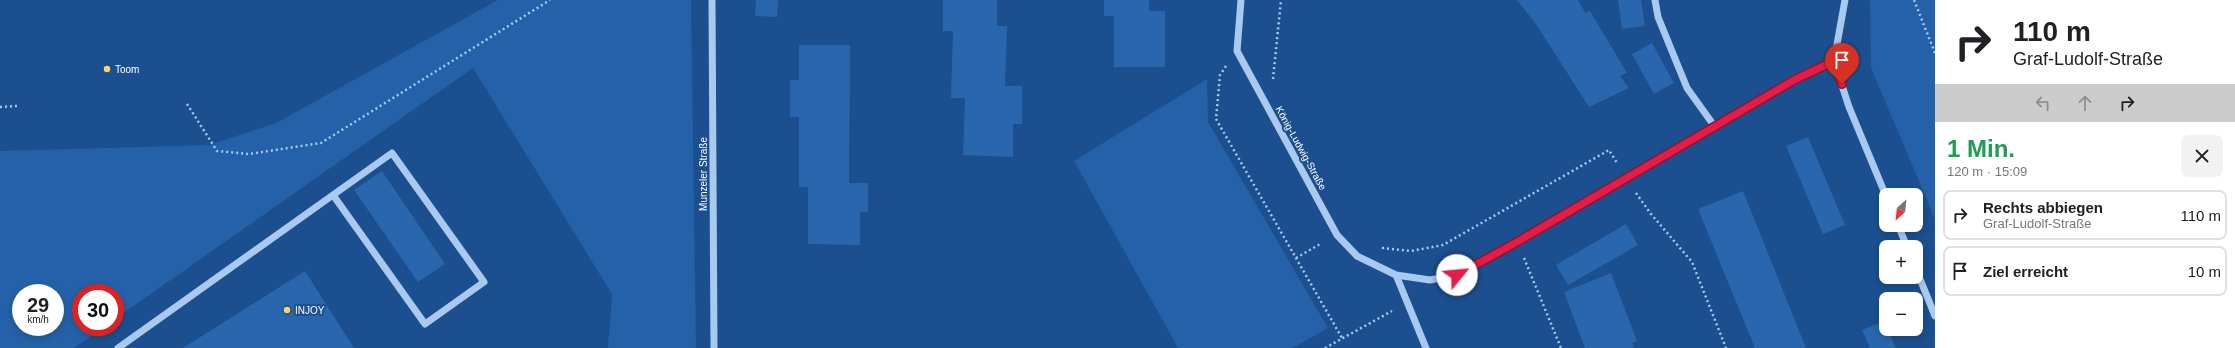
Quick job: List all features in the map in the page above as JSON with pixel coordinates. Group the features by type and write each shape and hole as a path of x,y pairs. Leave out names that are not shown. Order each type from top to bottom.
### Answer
{"street":[{"name":"Munzeler Straße","path":"712,0 714,348"},
{"path":"1237,51 1241,0"},
{"path":"1655,0 1658,17 1687,88 1715,126"},
{"path":"1844,0 1834,61 1849,107 1883,188"},
{"name":"König-Ludwig-Straße","path":"1237,51 1337,235 1357,256 1374,265 1396,275 1430,280 1457,275 1517,242 1794,80 1834,61"},
{"path":"118,348 392,153 484,282 425,324 333,195"},
{"path":"1396,275 1409,302 1426,348"},
{"path":"1922,284 1935,316"}],"path":[{"path":"187,104 217,151 249,154 321,144 550,0"},
{"path":"1273,82 1281,0"},
{"path":"1914,0 1935,53"},
{"path":"1237,51 1220,75 1216,119 1342,338"},
{"path":"0,107 16,106"},
{"path":"1374,265 1383,248 1411,251 1443,246 1609,150 1651,214 1692,262 1726,348"},
{"path":"1296,258 1337,235"},
{"path":"1517,242 1561,348"},
{"path":"1324,348 1409,302"}],"shaded area":[{"path":"498,0 691,0 696,348 608,348 612,294 473,68 124,313 124,284 72,284 72,336 91,336 74,348 0,348 0,151 209,145 276,123"},
{"path":"1870,0 1935,0 1935,219 1923,188 1871,68"},
{"path":"1207,79 1208,122 1328,328 1293,348 1178,348 1074,161"}],"building":[{"path":"756,0 778,0 777,17 755,16"},
{"path":"943,0 997,0 997,26 1007,26 1005,86 1022,86 1022,124 1013,124 1013,157 963,155 965,98 951,98 953,31 943,31"},
{"path":"1104,0 1149,0 1149,11 1165,11 1165,67 1114,67 1114,16 1104,16"},
{"path":"1517,0 1578,0 1585,13 1590,11 1627,73 1620,76 1629,88 1589,107 1536,24"},
{"path":"1618,0 1641,0 1645,26 1622,29"},
{"path":"1652,43 1674,83 1654,94 1632,54"},
{"path":"799,45 850,45 849,183 868,183 868,212 860,212 860,245 808,244 808,187 799,187 799,117 790,117 790,80 799,80"},
{"path":"1808,137 1845,225 1823,234 1786,146"},
{"path":"382,171 445,264 418,282 354,190"},
{"path":"1743,191 1806,348 1755,348 1698,209"},
{"path":"1626,224 1638,245 1568,285 1556,265"},
{"name":"INJOY","path":"305,271 354,348 183,348"},
{"path":"1611,273 1637,341 1632,343 1634,348 1585,348 1564,292"},
{"path":"1879,323 1879,336 1891,336 1896,348 1870,348 1862,330"}],"place":[{"name":"Toom","path":"107,69"},
{"name":"INJOY","path":"287,310"}],"route":[{"path":"1457,275 1517,242 1794,80 1834,61 1842,84"}]}
